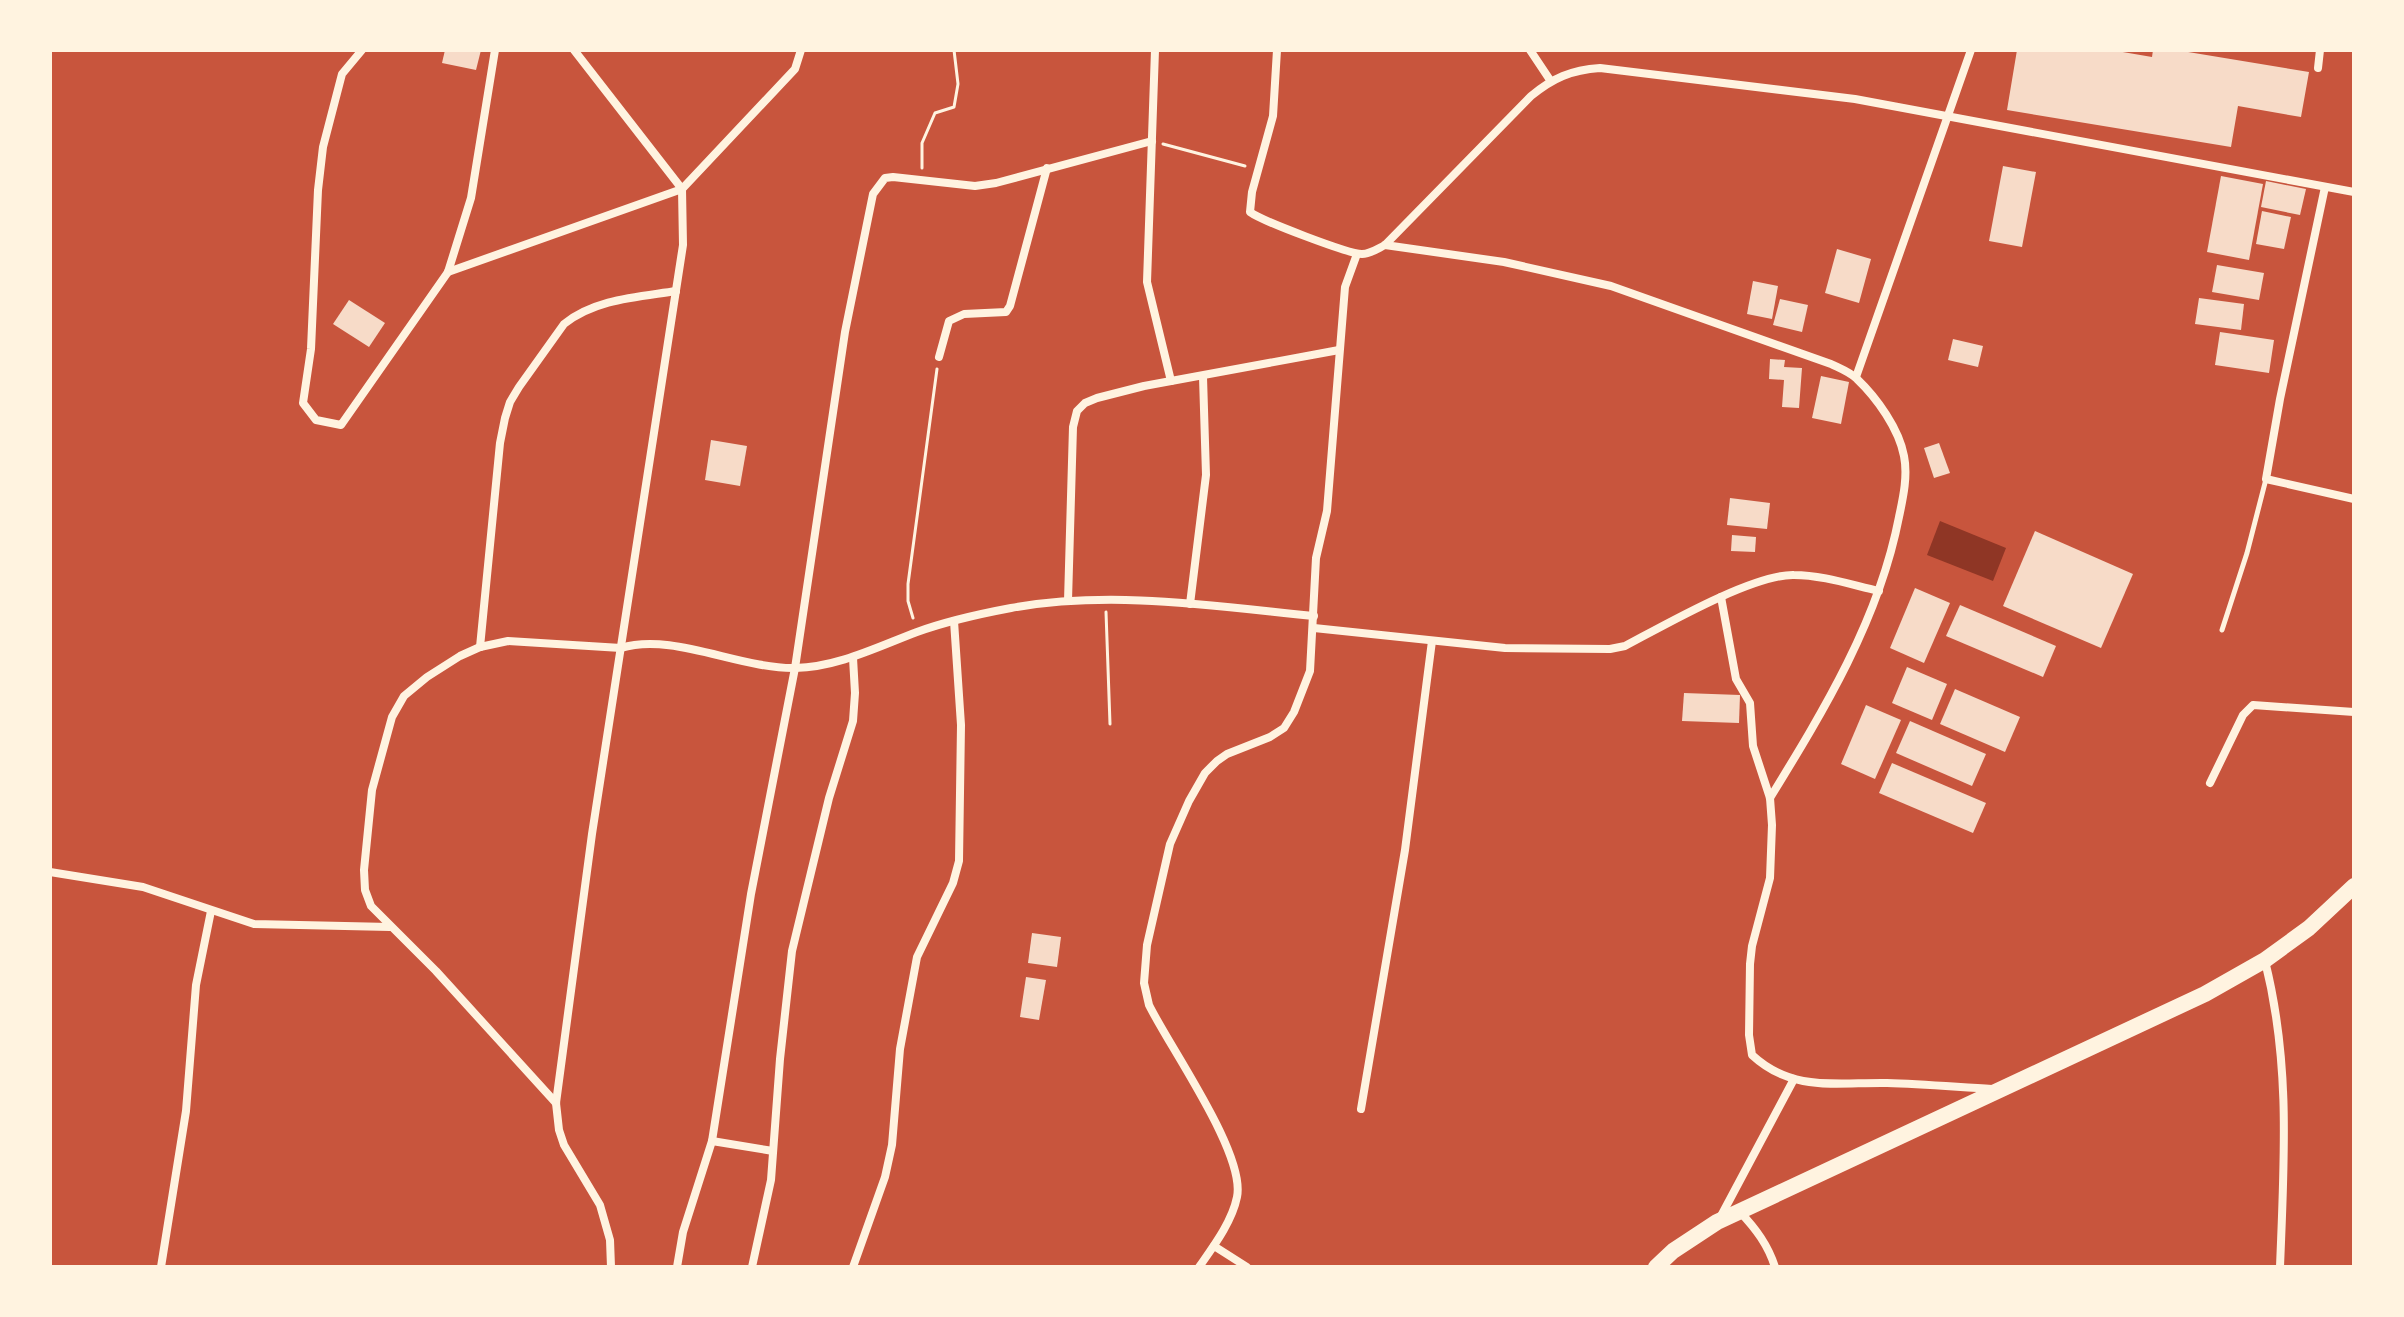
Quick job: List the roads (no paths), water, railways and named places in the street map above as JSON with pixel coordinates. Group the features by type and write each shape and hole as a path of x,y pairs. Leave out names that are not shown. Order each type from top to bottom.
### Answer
{"main road":[{"path":"1656,1267 1673,1251 1717,1222 2205,994 2265,960 2309,928 2354,886"}],"street":[{"path":"362,50 342,74 323,147 318,190 311,349 303,403 316,420 341,425 448,272 471,198 495,50"},
{"path":"574,50 682,189 683,245 592,834 556,1103 564,1145 603,1214 610,1240 611,1267"},
{"path":"448,272 682,189 795,69 801,50"},
{"path":"1155,50 1147,282 1171,381"},
{"path":"1277,50 1273,116 1252,192 1250,212 1265,221 1357,254 1385,245 1550,80 1580,69 1600,68 1855,99 2354,192"},
{"path":"1530,50 1550,80"},
{"path":"1856,377 1971,50"},
{"path":"2318,68 2320,50"},
{"path":"677,1267 683,1232 712,1141 751,894 795,668 828,435 869,204 878,184 885,178 903,177 975,186 1152,141"},
{"path":"939,357 949,321 964,314 1006,312 1010,306 1047,168"},
{"path":"2325,187 2266,479 2354,499"},
{"path":"1385,245 1504,262 1611,286 1772,341 1856,377 1893,428 1904,456 1905,483 1895,541 1879,591 1849,661 1770,798"},
{"path":"1199,1267 1214,1246 1237,1200 1236,1169 1217,1126 1149,1005 1144,983 1147,945 1170,844 1205,773 1227,754 1284,728 1294,712 1310,671 1316,558 1327,511 1345,287 1357,254"},
{"path":"480,647 500,443 510,402 564,324 575,315 603,304 676,291"},
{"path":"1068,601 1073,427 1077,411 1085,403 1171,381 1339,350"},
{"path":"1190,604 1206,475 1203,377"},
{"path":"1314,628 1505,648 1610,649 1625,646 1721,597 1792,574 1879,591"},
{"path":"1721,597 1733,668 1740,688 1750,703 1753,746 1770,798 1773,854 1770,878 1752,946 1749,1035 1752,1055 1794,1079 1820,1085 1888,1083 2005,1090"},
{"path":"556,1103 436,971 371,906 365,890 372,790 392,717 404,696 427,677 480,647 508,641 621,648 654,643 730,659 795,668 853,658 954,621 1012,608 1068,601 1154,600 1314,616"},
{"path":"853,1267 885,1177 892,1145 900,1049 917,957 953,883 959,861 961,725 954,621"},
{"path":"1361,1109 1405,850 1432,641"},
{"path":"752,1267 771,1180 792,951 829,798 853,721 853,658"},
{"path":"2210,783 2243,715 2253,705 2354,712"},
{"path":"50,872 143,887 254,924 390,927"},
{"path":"161,1267 186,1111 196,985 211,911"},
{"path":"2265,960 2276,1012 2285,1089 2280,1267"},
{"path":"1717,1222 1794,1079"},
{"path":"712,1141 773,1151"},
{"path":"1739,1212 1757,1230 1775,1267"},
{"path":"1214,1246 1247,1267"}],"lane":[{"path":"2222,630 2247,553 2266,479"}]}
